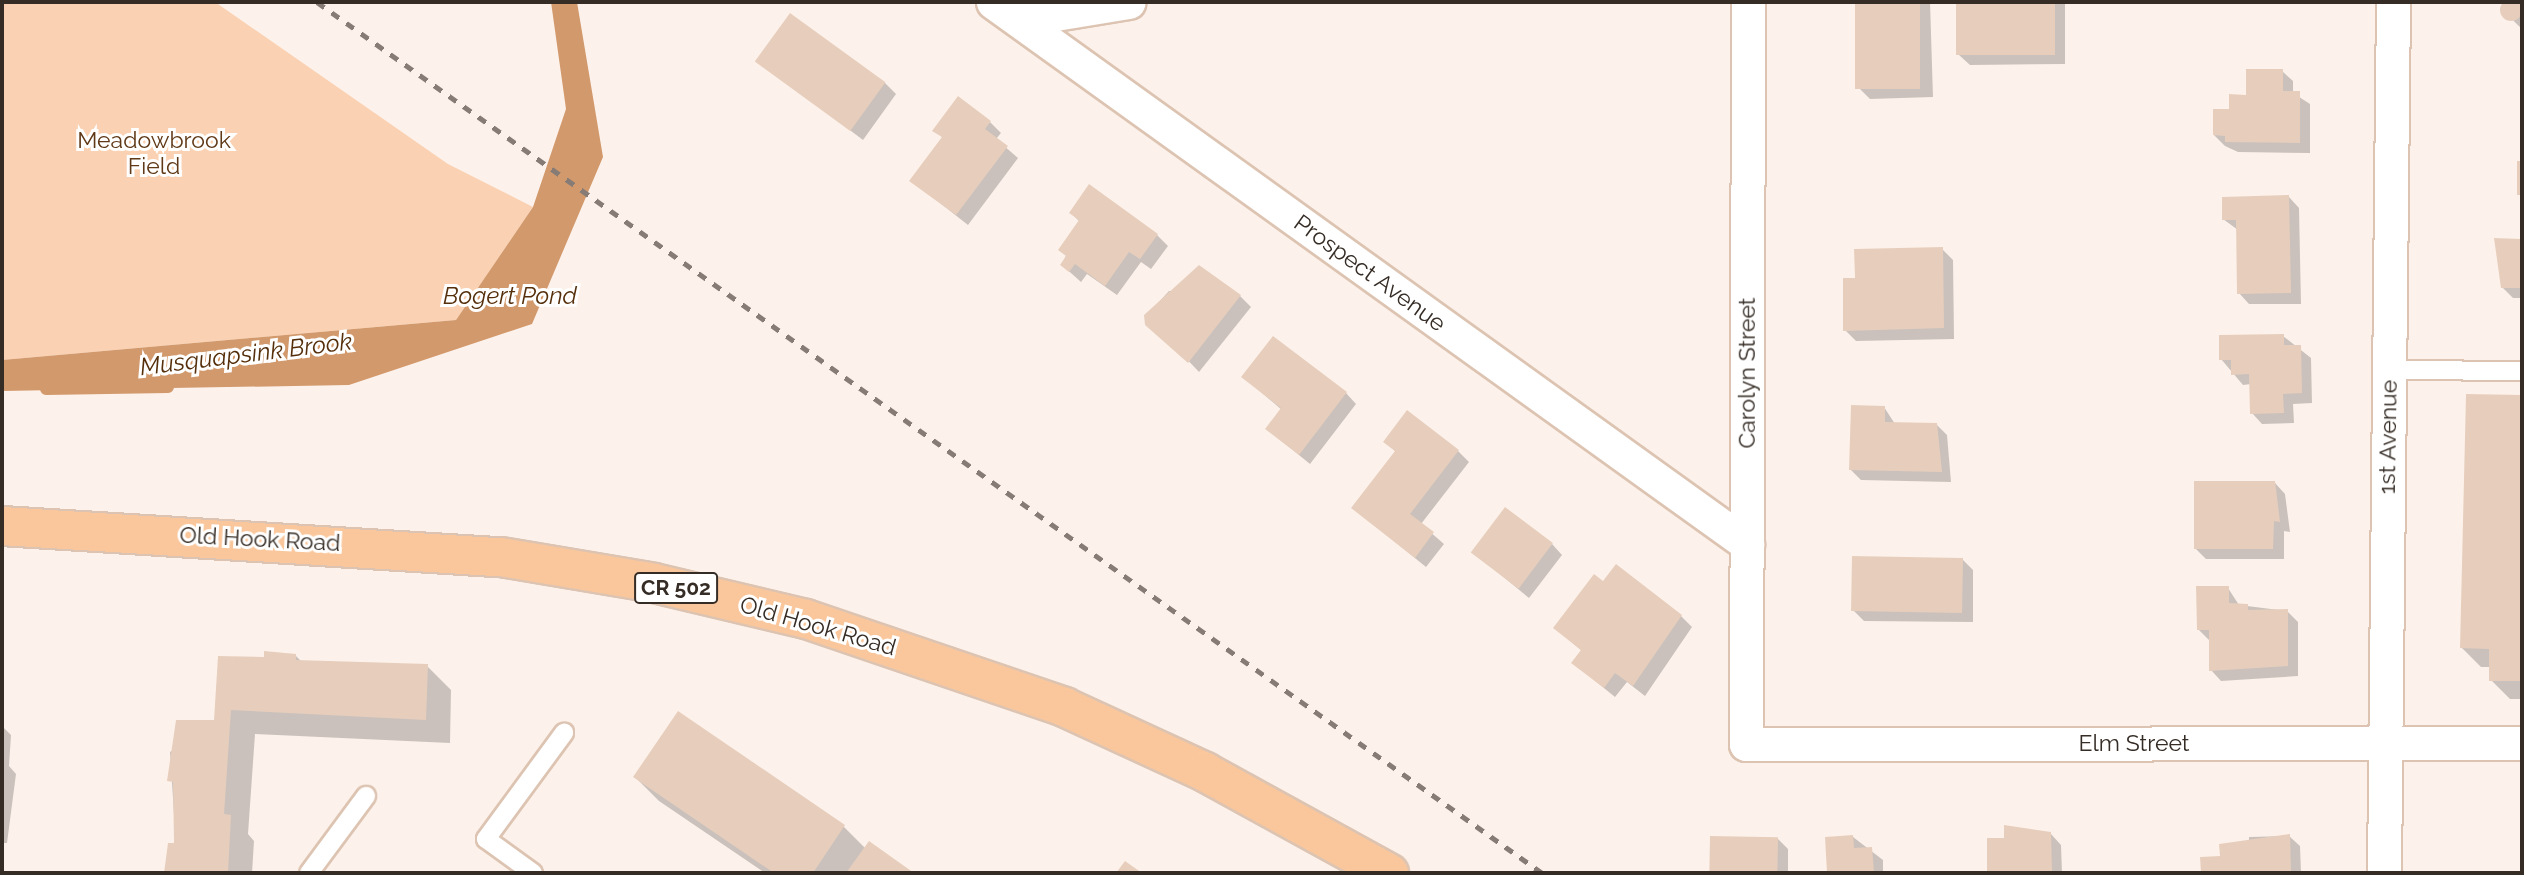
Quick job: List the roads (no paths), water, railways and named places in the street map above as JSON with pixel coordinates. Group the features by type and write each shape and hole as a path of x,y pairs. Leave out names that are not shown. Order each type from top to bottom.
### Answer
{"main road":[{"name":"Old Hook Road","path":"2,526 385,545 654,583 806,619 966,670 1194,766 1389,873"}],"street":[{"path":"1006,11 1129,2"},
{"name":"Carolyn Street","path":"1746,744 1748,2"},
{"name":"1st Avenue","path":"2385,873 2384,743 2393,2"},
{"name":"Prospect Avenue","path":"1006,11 1747,544"},
{"name":"Elm Street","path":"1746,744 2522,743"}],"lane":[{"path":"2389,370 2522,371"},
{"path":"533,873 486,839 564,733"},
{"path":"309,873 366,796"}],"water":[{"name":"Bogert Pond","path":"551,2 577,2 603,157 532,324 349,385 2,391 2,360 456,320 533,207 566,109"}],"waterway":[{"name":"Musquapsink Brook","path":"46,389 168,387"}],"railway":[{"path":"317,2 1542,873"}],"park label":[{"name":"Meadowbrook Field","path":"154,153"}]}
